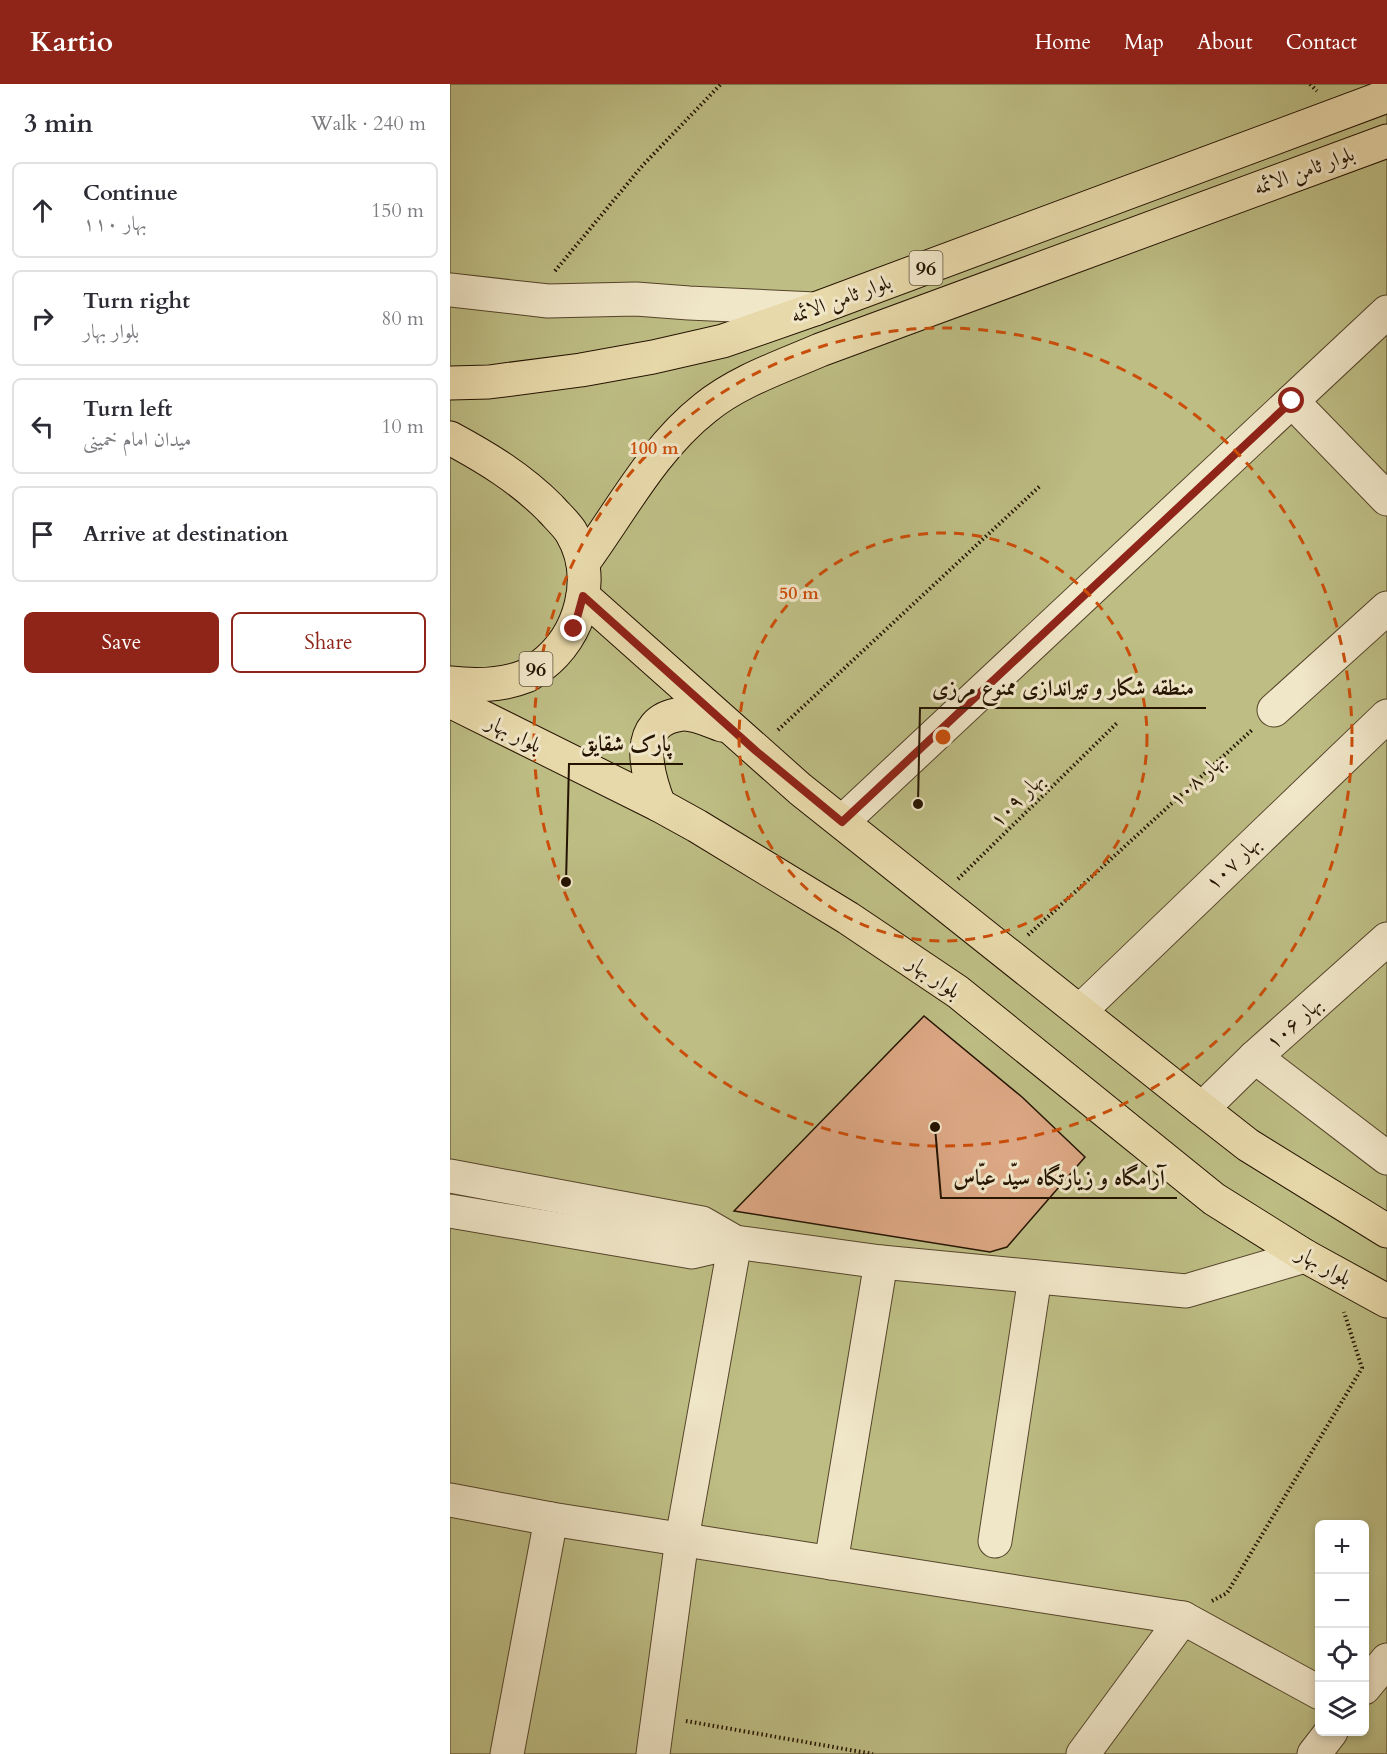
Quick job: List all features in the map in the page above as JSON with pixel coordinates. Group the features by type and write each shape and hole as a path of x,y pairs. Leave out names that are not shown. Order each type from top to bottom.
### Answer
{"main road":[{"name":"بلوار ثامن الائمه","path":"450,383 489,382 581,370 723,341 815,309 1387,96"},
{"name":"بلوار ثامن الائمه","path":"583,563 668,445 705,407 745,382 831,346 1387,141"},
{"name":"96","path":"450,438 495,463 535,493 571,532 583,563 583,596 574,629 555,656 528,675 496,685 450,683"},
{"path":"583,596 756,751 1202,1109 1248,1145 1386,1227"},
{"name":"بلوار بهار","path":"450,701 659,805 848,918 958,993 1214,1199 1318,1263 1387,1301"},
{"path":"659,805 647,770 646,752 654,729 663,720 682,714 696,716 729,728"}],"street":[{"path":"450,290 548,301 636,298 815,309"},
{"path":"842,822 1387,312"},
{"path":"1292,401 1387,499"},
{"path":"1274,710 1387,608"},
{"name":"بهار ۱۰۷","path":"1080,1011 1387,716"},
{"name":"بهار ۱۰۶","path":"1202,1109 1255,1057 1387,939"},
{"path":"1255,1057 1387,1158"},
{"path":"450,1176 702,1223 735,1242"},
{"path":"450,1211 692,1252 735,1242 881,1262 1186,1291 1318,1263"},
{"path":"653,1754 682,1539 735,1242"},
{"path":"831,1563 881,1262"},
{"path":"995,1541 1035,1277"},
{"path":"450,1500 551,1519 1183,1618 1315,1690"},
{"path":"507,1754 551,1519"},
{"path":"1083,1754 1183,1618"},
{"path":"1369,1683 1387,1660"},
{"path":"1314,1754 1327,1736"}],"path":[{"path":"531,299 643,165 721,84"},
{"path":"756,751 1040,486"},
{"name":"بهار ۱۰۸","path":"1007,953 1274,710"},
{"name":"بهار ۱۰۹","path":"939,899 1117,723"},
{"path":"1183,1618 1227,1593 1362,1368 1318,1263"},
{"path":"659,1716 873,1754"}],"green space":[{"path":"450,84 1387,84 1387,1754 450,1754"}],"building":[{"path":"924,1016 1022,1097 1085,1157 1007,1247 990,1252 734,1211"}],"place":[{"name":"منطقه شکار و تیراندازی ممنوع مرزی","path":"918,804"},
{"name":"پارک شقایق","path":"566,882"},
{"name":"آرامگاه و زیارتگاه سیّد عبّاس","path":"935,1127"}],"route":[{"path":"574,629 583,596 756,751 842,822 1292,401"}]}
